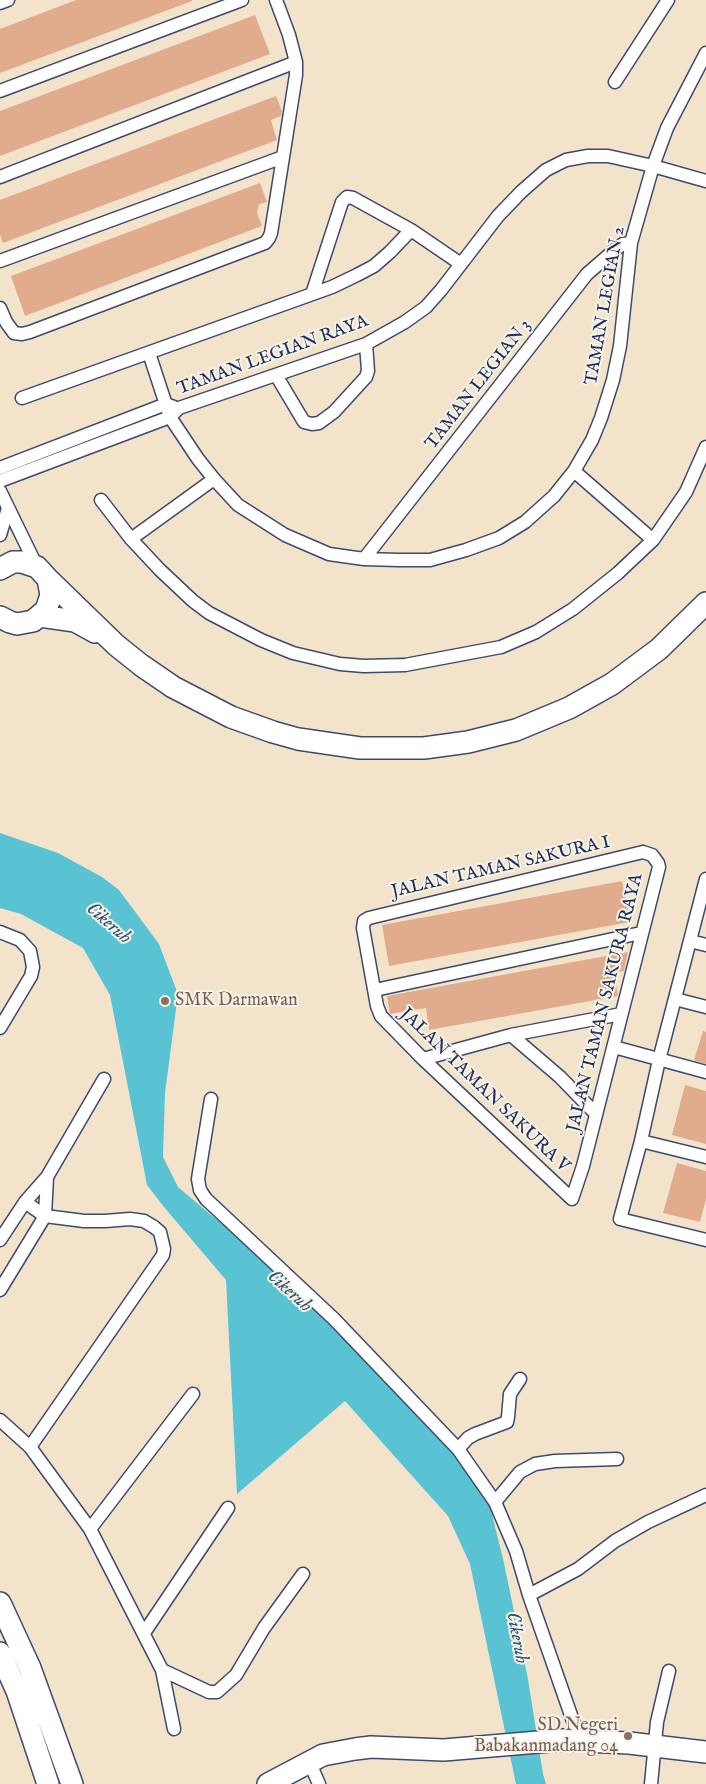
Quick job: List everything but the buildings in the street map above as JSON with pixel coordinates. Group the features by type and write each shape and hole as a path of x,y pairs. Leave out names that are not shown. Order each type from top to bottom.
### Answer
{"main road":[{"path":"0,569 13,562 22,562 43,573 116,645 141,665 173,688 231,717 298,739 360,748 424,748 468,742 516,730 569,708 612,684 660,649 706,603"},
{"path":"3,620 26,623 40,616 49,603 51,587 43,573"},
{"path":"40,616 75,620 116,645"},
{"path":"0,1603 30,1668 72,1784"},
{"path":"0,1654 17,1690 48,1784"},
{"path":"268,1784 323,1755 370,1747 444,1750 500,1744 571,1740 629,1743 706,1752"}],"street":[{"path":"0,3 8,0"},
{"path":"0,92 242,0"},
{"path":"0,308 6,322 14,332 22,334 265,243 271,233 296,75 296,62 289,35 276,0"},
{"path":"615,82 668,0"},
{"name":"TAMAN LEGIAN 2","path":"149,353 172,410 198,459 238,505 285,535 329,554 364,559 430,560 499,538 525,522 554,496 574,471 592,440 614,380 620,346 631,243 667,128 706,53"},
{"path":"0,176 296,62"},
{"path":"0,261 283,156"},
{"name":"TAMAN LEGIAN RAYA","path":"0,481 101,436 366,344 404,322 426,306 498,216 521,192 546,170 566,160 588,156 608,156 654,166 706,181"},
{"path":"312,294 342,202 347,197 353,198 411,230 461,264"},
{"path":"22,398 349,279 374,266 411,230"},
{"name":"TAMAN LEGIAN 3","path":"364,559 587,274 617,248 623,244 631,243"},
{"path":"276,375 304,422 319,423 334,412 366,377 368,371 366,344"},
{"path":"0,468 101,436"},
{"path":"101,500 131,539 193,601 209,614 292,653 340,664 364,666 405,665 501,647 536,632 573,610 653,540 686,492 706,447"},
{"path":"574,471 653,540"},
{"path":"131,539 214,479"},
{"path":"0,491 43,573"},
{"path":"0,535 8,508"},
{"name":"JALAN TAMAN SAKURA I","path":"368,918 642,852"},
{"name":"JALAN TAMAN SAKURA RAYA","path":"572,1199 583,1166 659,868 652,855 642,852"},
{"path":"706,879 620,1219 706,1240"},
{"name":"JALAN TAMAN SAKURA V","path":"368,918 364,921 363,928 377,1006 381,1016 423,1059 572,1199"},
{"path":"0,932 20,940 30,951 33,966 31,976 0,1028"},
{"path":"375,990 641,933"},
{"path":"690,941 706,945"},
{"path":"675,999 706,1007"},
{"path":"423,1059 512,1035 621,1014"},
{"path":"512,1035 560,1077 596,1114"},
{"path":"614,1047 706,1072"},
{"path":"0,1240 25,1202 47,1177 104,1079"},
{"path":"211,1099 198,1179 200,1190 206,1199 334,1319 458,1449 495,1502 516,1550 571,1740"},
{"path":"641,1141 706,1157"},
{"path":"0,1290 45,1216 47,1177"},
{"path":"25,1202 45,1216 84,1221 130,1219 144,1221 160,1232 164,1249 154,1268 30,1447"},
{"path":"458,1449 468,1438 475,1434 506,1422 510,1394 520,1379"},
{"path":"90,1529 193,1394"},
{"path":"0,1420 30,1447 90,1529 162,1670 174,1730"},
{"path":"495,1502 520,1472 534,1464 555,1461 617,1460"},
{"path":"529,1596 578,1569 615,1541 648,1522 706,1495"},
{"path":"144,1632 228,1508"},
{"path":"162,1670 208,1692 217,1692 236,1675 264,1628 303,1574"},
{"path":"651,1784 659,1713 669,1671"},
{"path":"309,1761 319,1784"}],"water":[{"name":"Cikeruh","path":"0,833 58,853 102,877 119,890 159,944 176,989 176,1009 165,1093 163,1157 178,1187 334,1319 458,1449 488,1498 504,1563 528,1679 546,1784 516,1784 470,1564 448,1516 345,1401 237,1494 226,1280 147,1185 110,995 83,948 21,914 0,908"}],"place":[{"name":"SMK Darmawan","path":"165,1001"},
{"name":"SD Negeri Babakanmadang 04","path":"628,1736"}]}
